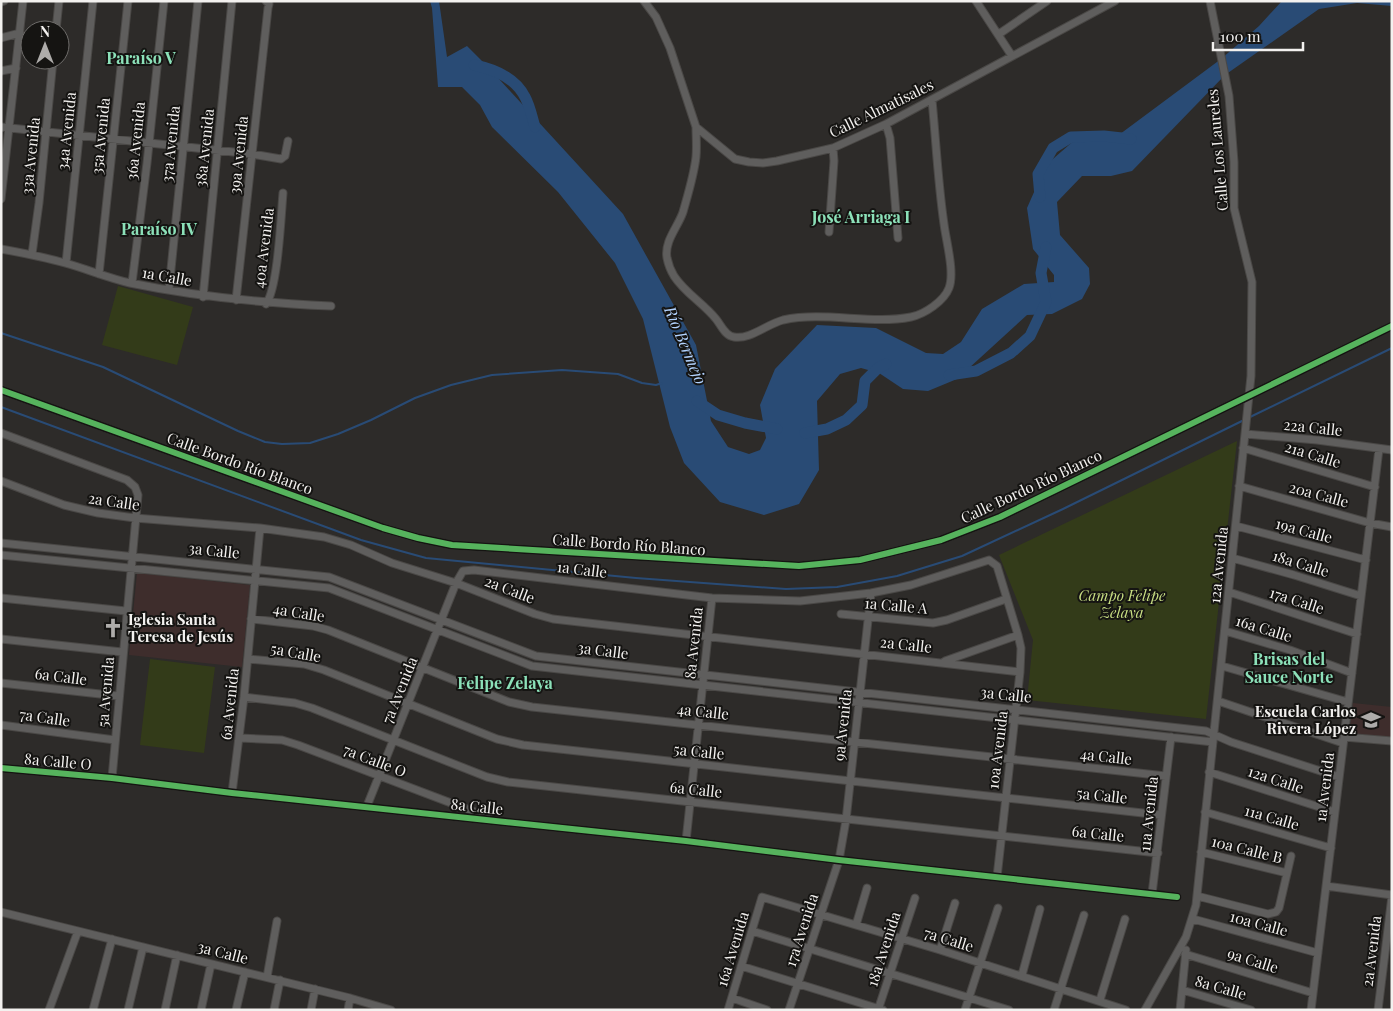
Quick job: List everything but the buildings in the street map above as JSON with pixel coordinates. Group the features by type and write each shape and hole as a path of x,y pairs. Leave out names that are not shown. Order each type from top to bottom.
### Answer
{"street":[{"path":"21,20 23,1"},
{"path":"57,20 59,1"},
{"name":"34a Avenida","path":"66,263 93,1"},
{"name":"35a Avenida","path":"99,274 128,1"},
{"name":"36a Avenida","path":"132,283 150,143 164,1"},
{"name":"37a Avenida","path":"169,289 198,1"},
{"name":"38a Avenida","path":"204,296 232,1"},
{"name":"39a Avenida","path":"236,300 269,4 266,1"},
{"path":"644,1 656,16 670,48 696,127 696,156 690,188 682,215 670,237 667,256 673,275 689,294 716,318 730,337 744,337 781,321 799,318 913,317 944,297 950,286 950,271 932,100"},
{"path":"976,1 1012,56"},
{"path":"999,34 1047,1"},
{"name":"Calle Almatisales","path":"696,127 735,159 749,162 777,162 833,148 886,124 1115,1"},
{"name":"Calle Los Laureles","path":"1210,1 1229,96 1234,162 1234,208 1252,282 1251,376 1248,397"},
{"path":"1,38 20,33 16,68 5,127 1,199"},
{"path":"1,71 16,68"},
{"name":"33a Avenida","path":"32,254 52,70"},
{"path":"886,124 890,138 898,238"},
{"path":"5,127 284,158 288,141"},
{"path":"828,232 834,161 833,148"},
{"name":"40a Avenida","path":"266,304 271,298 283,193"},
{"name":"1a Calle","path":"1,249 32,254 132,283 204,296 266,304 331,306"},
{"name":"Calle Bordo Río Blanco","path":"1,390 327,508 418,538 452,545 799,566 860,560 941,540 1000,517 1392,326"},
{"name":"12a Avenida","path":"1186,937 1193,920 1197,896 1248,397"},
{"path":"1,433 127,480 137,490 136,518"},
{"name":"22a Calle","path":"1245,434 1318,440 1392,450"},
{"name":"21a Calle","path":"1243,448 1374,487"},
{"name":"1a Avenida","path":"1311,1010 1379,449"},
{"name":"2a Calle","path":"1,481 83,511 136,518 260,528 324,537 351,545 392,563 456,583 535,614 554,618 1020,672"},
{"name":"20a Calle","path":"1239,486 1370,523 1392,527"},
{"name":"5a Avenida","path":"112,778 122,652 136,518"},
{"name":"19a Calle","path":"1236,526 1366,560"},
{"name":"6a Avenida","path":"232,793 240,738 260,528"},
{"name":"3a Calle","path":"1,543 329,577 536,656 1206,731 1214,738"},
{"name":"3a Calle","path":"1,555 255,579 329,588 532,666 1170,737 1214,738"},
{"name":"18a Calle","path":"1232,558 1361,596"},
{"name":"10a Avenida","path":"712,598 800,602 871,593 911,585 988,560 997,566 1021,648 1020,672 997,877"},
{"name":"1a Calle","path":"456,583 460,574 468,570 712,598"},
{"name":"7a Avenida","path":"367,806 456,583"},
{"name":"17a Calle","path":"1229,592 1357,634"},
{"name":"9a Avenida","path":"839,860 846,820 871,593"},
{"path":"1,598 126,611"},
{"name":"8a Avenida","path":"686,841 712,598"},
{"name":"1a Calle A","path":"841,614 933,623 947,620 1006,599"},
{"name":"4a Calle","path":"251,619 320,628 422,666 509,702 532,707 1166,776"},
{"name":"16a Calle","path":"1225,631 1290,650 1352,673"},
{"path":"942,662 1018,635"},
{"path":"1,639 122,652"},
{"name":"5a Calle","path":"248,659 304,664 324,670 497,739 523,745 1161,815"},
{"path":"1222,666 1348,702"},
{"name":"6a Calle","path":"1,682 118,696"},
{"name":"6a Calle","path":"244,697 294,703 394,739 487,777 508,782 1158,853"},
{"path":"1218,701 1344,740 1392,741"},
{"name":"7a Calle","path":"1,725 115,740"},
{"name":"11a Avenida","path":"1152,894 1170,737"},
{"name":"7a Calle O","path":"240,738 282,740 298,745 497,821"},
{"path":"1214,738 1339,777"},
{"name":"8a Calle O","path":"1,768 112,778"},
{"name":"12a Calle","path":"1210,772 1335,812"},
{"name":"8a Calle","path":"112,778 232,793 686,841 839,860 1177,897"},
{"name":"11a Calle","path":"1205,812 1330,848"},
{"name":"10a Calle B","path":"1201,852 1287,873"},
{"path":"1197,896 1268,914 1272,913 1280,908 1291,856"},
{"name":"17a Avenida","path":"789,1010 839,860"},
{"path":"1326,886 1392,896"},
{"path":"856,925 867,888"},
{"name":"2a Avenida","path":"1378,1010 1392,896"},
{"name":"7a Calle","path":"762,897 1022,975 1126,1010"},
{"name":"16a Avenida","path":"728,1010 762,897"},
{"name":"18a Avenida","path":"880,1009 915,898"},
{"path":"940,950 955,904"},
{"path":"965,1010 998,908"},
{"path":"1022,975 1040,908"},
{"name":"3a Calle","path":"1,912 350,998"},
{"path":"1054,1010 1084,915"},
{"path":"1100,1000 1125,919"},
{"name":"10a Calle","path":"1193,920 1318,953"},
{"path":"267,977 277,921"},
{"path":"49,1010 78,931"},
{"path":"752,931 1009,1010"},
{"path":"1180,1010 1186,937"},
{"path":"1145,1010 1186,937"},
{"path":"94,1010 112,939"},
{"path":"128,1010 143,947"},
{"name":"9a Calle","path":"1185,954 1313,993"},
{"path":"164,1010 177,955"},
{"path":"201,1010 211,964"},
{"path":"741,966 880,1009"},
{"path":"236,1010 245,972"},
{"path":"274,1010 280,980"},
{"path":"312,1010 315,990"},
{"name":"8a Calle","path":"1182,990 1251,1010"},
{"path":"348,1010 350,998 391,1010"},
{"path":"732,998 767,1010"}],"shaded area":[{"path":"137,573 250,585 242,667 129,655"},
{"name":"Escuela Carlos Rivera López","path":"1353,703 1392,707 1392,738 1349,734"}],"green space":[{"path":"118,286 193,307 177,365 102,345"},
{"name":"Campo Felipe Zelaya","path":"1237,441 1206,719 1027,700 1033,640 999,555"},
{"path":"150,659 215,667 204,753 140,745"}],"water":[{"path":"430,1 439,1 447,57 467,46 623,214 696,345 711,421 728,447 749,454 760,450 766,438 760,405 775,369 817,325 876,328 926,353 943,354 961,342 982,309 1024,284 1054,282 1054,275 1033,249 1027,208 1046,165 1077,138 1112,140 1221,59 1259,26 1282,1 1392,1 1392,6 1357,3 1319,9 1225,75 1132,171 1111,176 1082,176 1057,202 1060,235 1089,268 1090,284 1082,299 1052,314 1027,315 957,379 928,391 903,389 879,373 861,368 840,374 817,401 819,470 799,504 764,515 720,502 684,463 670,427 643,319 615,263 558,192 492,127 480,105 462,87 438,87"}],"waterway":[{"name":"Río Bermejo","path":"474,65 503,75 516,84 527,100 535,127"},
{"name":"Río Bermejo","path":"1040,197 1038,174 1053,148 1071,137 1104,136 1131,139"},
{"name":"Río Bermejo","path":"949,375 976,371 1011,353 1030,336 1046,302 1041,273 1046,247"},
{"path":"1,333 103,367 238,431 265,442 282,444 310,443 338,434 415,398 451,385 492,375 562,370 618,374 642,383 656,385 662,383"},
{"path":"1248,418 1392,348"},
{"name":"Río Bermejo","path":"805,433 827,429 846,420 862,405 865,381 878,368 886,364"},
{"name":"Río Bermejo","path":"697,401 718,415 745,423 777,429"},
{"path":"1,407 361,540 426,558 636,578 786,589 837,587 897,576 962,556 1063,509 1244,420"}],"cycle path":[{"path":"1,390 383,528 418,538 452,545 799,566 860,560 941,540 1000,517 1392,326"},
{"path":"1,768 112,778 232,793 686,841 839,860 1177,897"}],"place":[{"name":"Iglesia Santa Teresa de Jesús","path":"113,628"},
{"name":"Escuela Carlos Rivera López","path":"1371,720"}],"district":[{"name":"Paraíso V","path":"141,57"},
{"name":"José Arriaga I","path":"861,216"},
{"name":"Paraíso IV","path":"159,228"},
{"name":"Brisas del Sauce Norte","path":"1289,667"},
{"name":"Felipe Zelaya","path":"505,682"}]}
